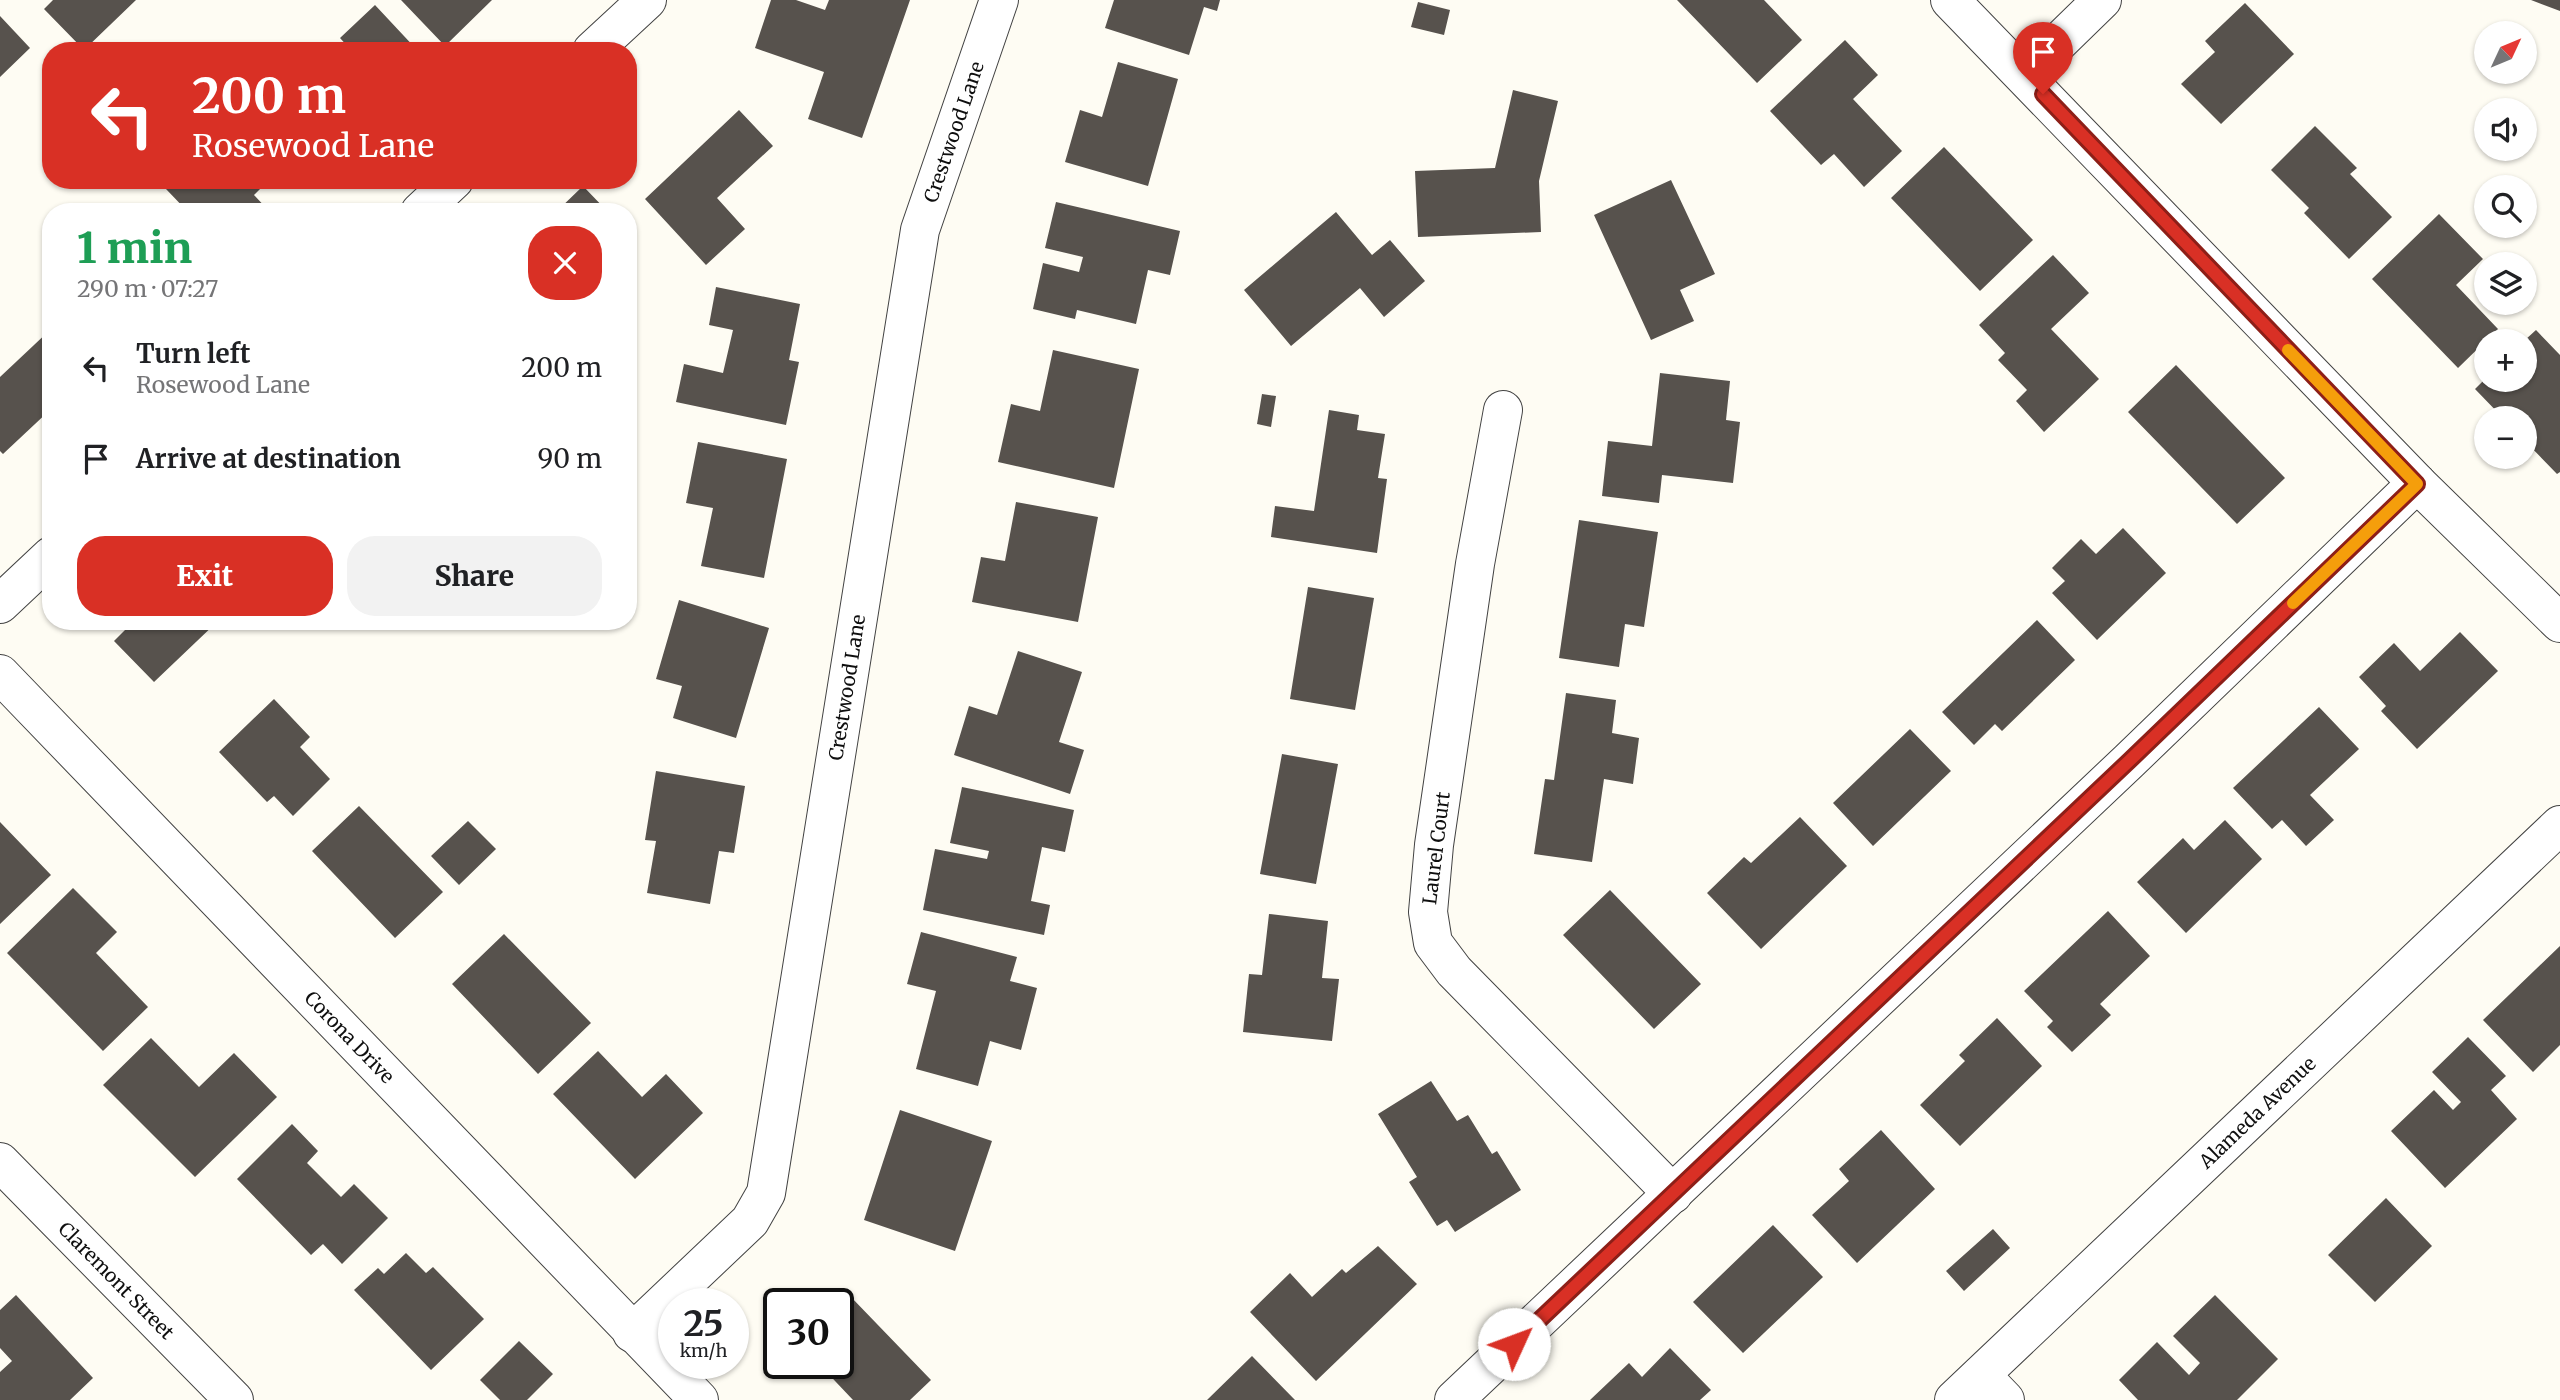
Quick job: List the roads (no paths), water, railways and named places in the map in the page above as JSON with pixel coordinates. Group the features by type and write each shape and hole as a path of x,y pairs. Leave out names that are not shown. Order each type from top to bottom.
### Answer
{"street":[{"path":"602,42 647,0"},
{"name":"Crestwood Lane","path":"632,1333 750,1221 766,1193 920,230 999,0"},
{"path":"1950,0 2417,484 2560,623"},
{"path":"2025,75 2102,0"},
{"path":"430,203 444,189"},
{"name":"Laurel Court","path":"1503,410 1475,564 1434,845 1428,912 1433,943 1454,971 1673,1194"},
{"path":"1454,1400 2129,761 2417,484"},
{"path":"0,604 42,564"},
{"name":"Corona Drive","path":"0,674 699,1400"},
{"name":"Alameda Avenue","path":"1980,1392 2560,825"},
{"name":"Claremont Street","path":"4,1173 234,1400"}]}
